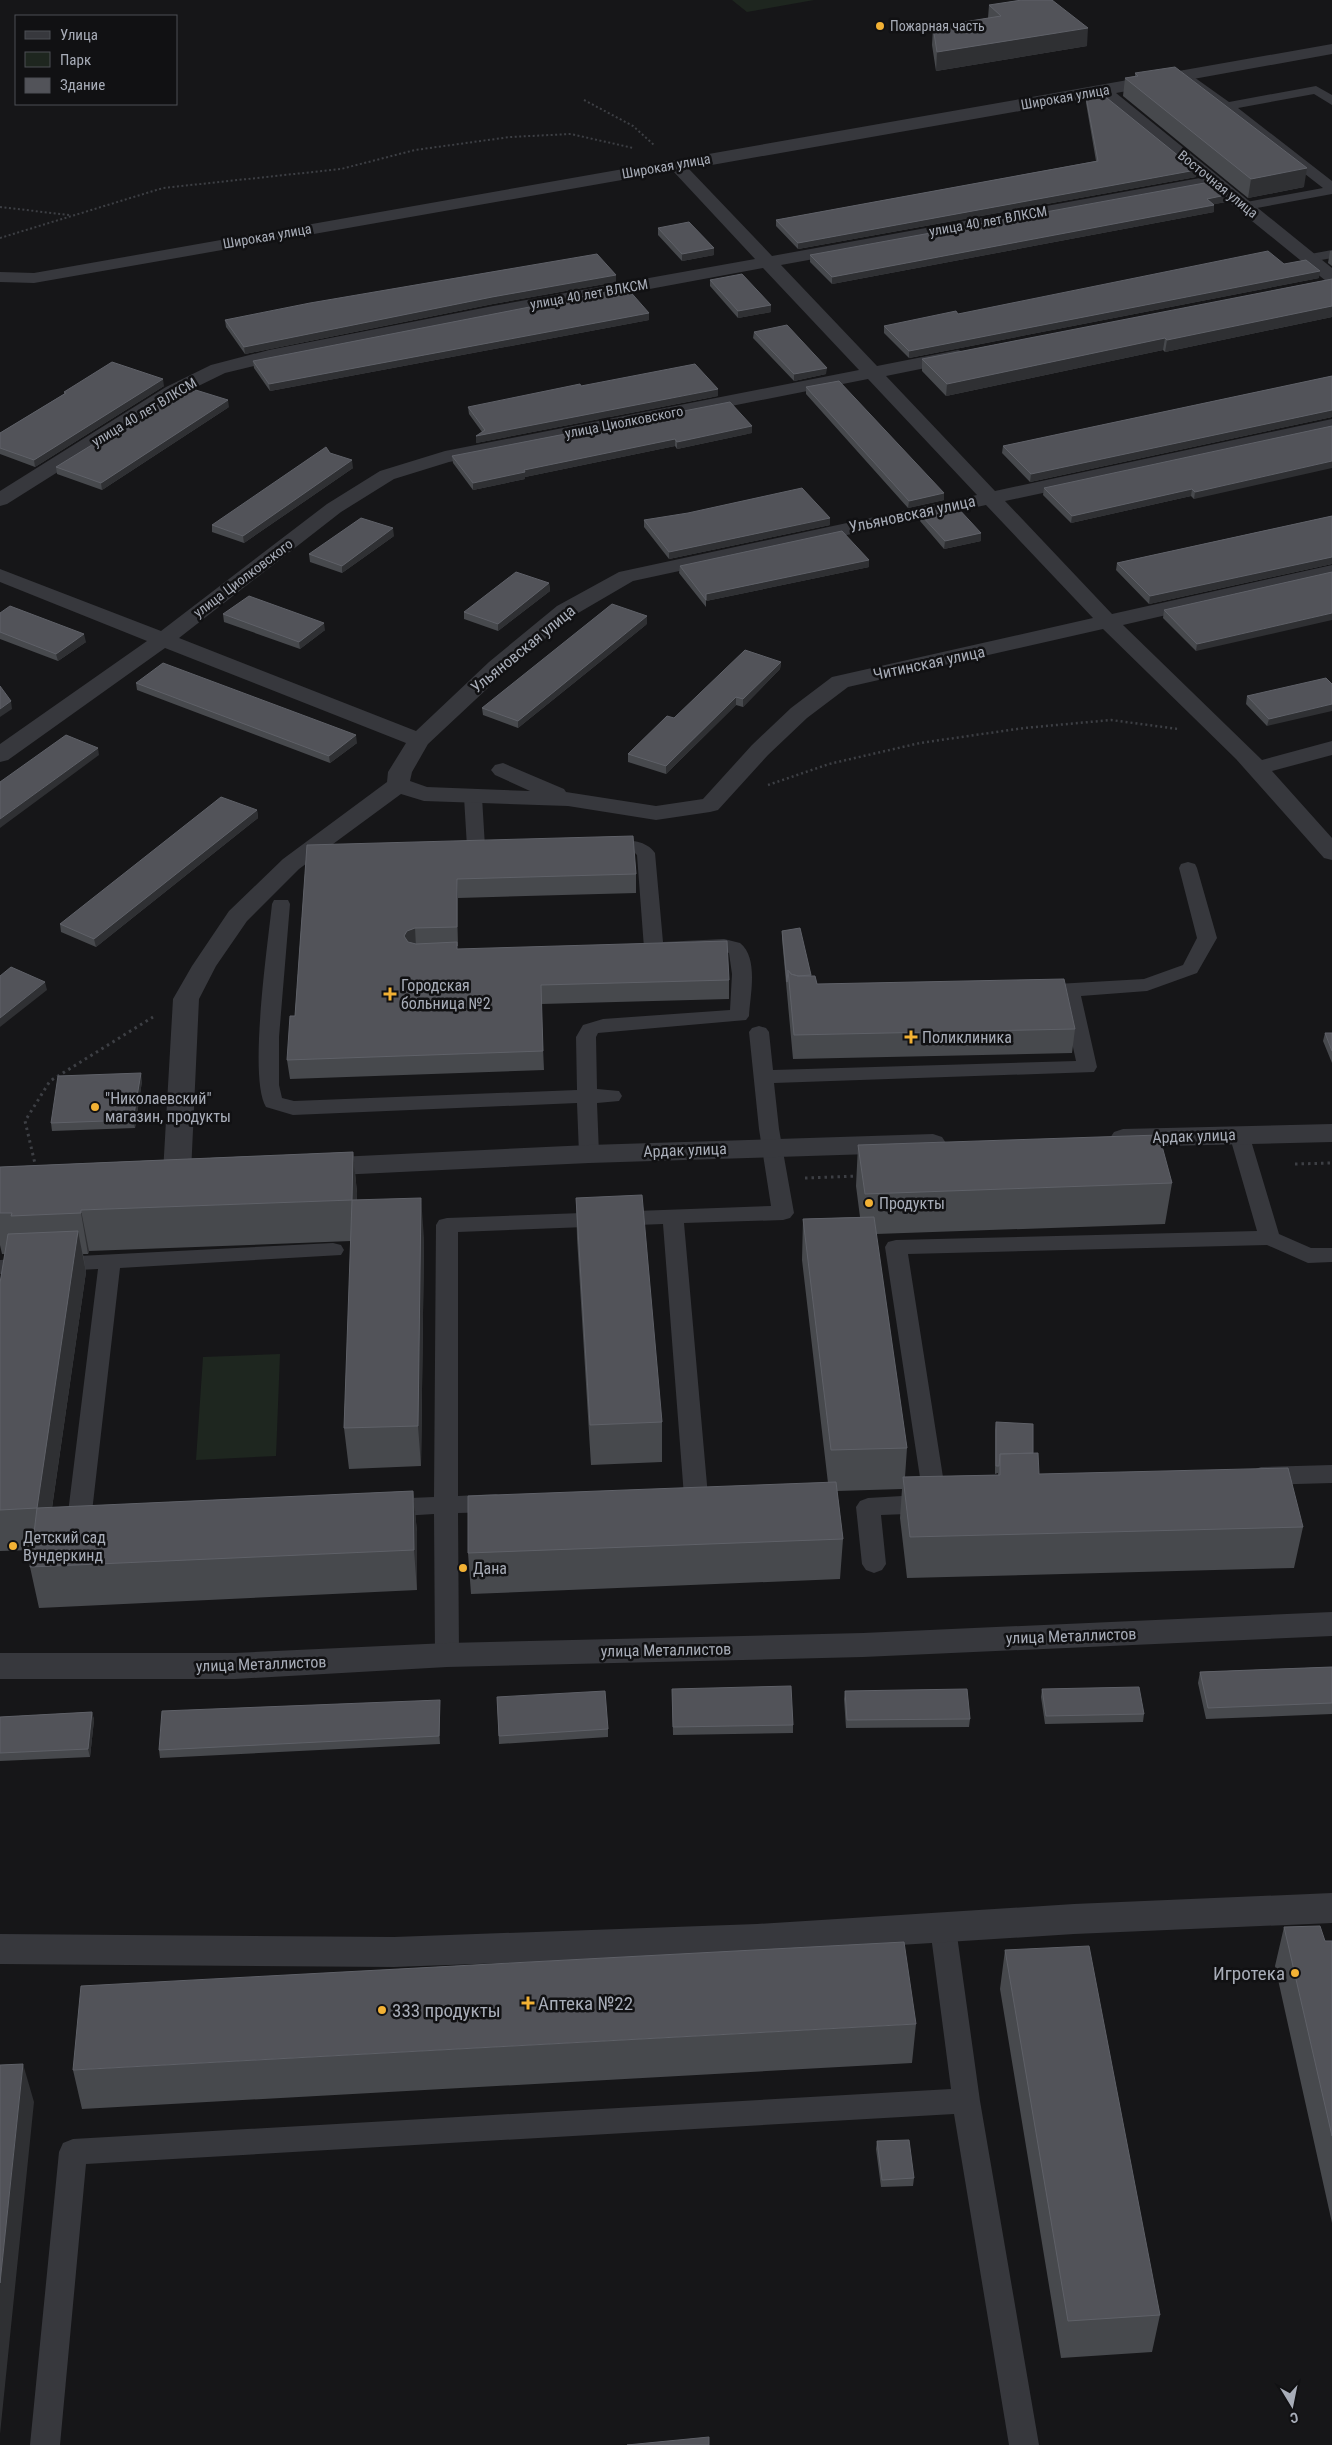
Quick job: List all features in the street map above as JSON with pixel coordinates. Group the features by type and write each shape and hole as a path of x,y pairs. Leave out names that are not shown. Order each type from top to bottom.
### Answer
{"street":[{"name":"Широкая улица","path":"0,278 34,278 675,164 1103,91 1184,74 1332,49"},
{"name":"Восточная улица","path":"1103,91 1332,277"},
{"path":"675,164 1108,622 1257,768 1332,853"},
{"name":"улица 40 лет ВЛКСМ","path":"0,500 173,391 218,369 269,356 767,261 1213,181"},
{"name":"улица Циолковского","path":"0,755 162,640 334,508 387,476 445,457 977,352"},
{"name":"Ульяновская улица","path":"398,785 400,772 419,740 497,666 565,611 626,576 1332,425"},
{"name":"Читинская улица","path":"568,799 656,813 710,805 760,750 799,713 840,682 1332,571"},
{"path":"0,575 419,740"},
{"path":"1257,768 1332,748"},
{"path":"503,770 568,799"},
{"path":"206,1172 167,1174 186,999 204,966 238,916 290,864 398,785 424,794 568,799"},
{"name":"Ардак улица","path":"1100,1138 1332,1133"},
{"name":"Ардак улица","path":"295,1168 589,1154 961,1142"},
{"name":"улица Металлистов","path":"0,1666 235,1666 447,1655 863,1644 1332,1624"},
{"path":"0,1949 394,1952 757,1939 1332,1908"}],"lane":[{"path":"1184,74 1332,189"},
{"path":"1227,106 1316,90 1332,101"},
{"path":"1246,206 1332,189"},
{"path":"1310,258 1332,254"},
{"path":"473,797 467,847 496,847"},
{"path":"586,846 625,845 644,850 646,853 654,948"},
{"path":"1021,991 1070,991 1147,985 1190,969 1207,938 1188,868"},
{"path":"281,904 269,1037 268,1085 273,1102 293,1108 612,1096"},
{"path":"589,1154 586,1037 590,1029 603,1025 739,1016 741,983 738,951 733,946 634,948"},
{"path":"764,1076 1087,1067 1070,991"},
{"path":"447,1655 447,1225 783,1213 772,1147 759,1032"},
{"path":"1239,1134 1246,1164 1270,1238"},
{"path":"673,1216 696,1497"},
{"path":"933,1486 896,1247 1270,1238 1308,1256 1332,1255"},
{"path":"0,1267 333,1250"},
{"path":"110,1260 79,1521 118,1520"},
{"path":"1242,1477 1332,1474"},
{"path":"874,1564 868,1507 907,1505 933,1486 972,1484"},
{"path":"366,1509 513,1503"},
{"path":"943,1928 966,2101 1024,2445"},
{"path":"45,2445 73,2152 966,2101"}],"path":[{"path":"584,100 633,126 675,164"},
{"path":"0,238 163,188 341,169 415,150 510,136 571,134 627,145 675,164"},
{"path":"0,207 72,215"},
{"path":"765,786 829,764 920,743 1024,728 1111,720 1178,729 1230,740"},
{"path":"36,1169 25,1121 50,1081 119,1036 186,999"},
{"path":"1246,1164 1332,1163"},
{"path":"777,1178 867,1176"}],"green space":[{"path":"732,0 814,0 747,12"},
{"path":"280,1354 276,1456 196,1460 203,1357"}],"building":[{"path":"1022,0 1052,0 1088,28 937,52 933,27 1001,16 989,5"},
{"path":"1175,67 1307,168 1251,179 1125,78 1138,76 1135,73"},
{"path":"1102,94 1196,170 798,243 776,220 1098,161 1086,97"},
{"path":"1210,182 1226,195 1207,199 1214,205 832,277 810,255"},
{"path":"689,222 714,248 682,254 658,228"},
{"path":"1268,251 1284,264 1306,260 1320,271 909,351 884,326 956,311 958,314"},
{"path":"597,254 616,275 492,297 244,347 225,320 310,303"},
{"path":"742,274 771,305 738,311 710,280"},
{"path":"1332,279 1332,306 1167,340 1165,338 947,384 922,359"},
{"path":"627,288 649,313 269,384 253,361"},
{"path":"787,325 827,368 794,374 754,332"},
{"path":"112,362 163,379 34,460 0,448 0,433 66,393 64,392"},
{"path":"695,364 718,389 476,436 485,430 468,407 580,384 581,386"},
{"path":"1332,376 1332,410 1031,474 1003,446"},
{"path":"839,381 944,493 909,501 806,387"},
{"path":"186,387 228,400 101,483 56,467"},
{"path":"730,402 752,426 677,442 675,439 524,470 525,472 473,483 452,456"},
{"path":"1332,426 1332,461 1195,492 1192,489 1072,516 1044,488"},
{"path":"326,447 330,453 352,460 243,536 212,525"},
{"path":"802,488 830,518 669,552 644,520 688,513"},
{"path":"956,506 981,533 945,541 920,514"},
{"path":"1332,516 1332,557 1150,596 1117,563"},
{"path":"361,518 393,528 342,566 309,554"},
{"path":"842,531 869,560 706,594 706,600 680,566"},
{"path":"516,572 549,583 498,624 464,612"},
{"path":"1332,572 1332,613 1197,644 1164,610"},
{"path":"249,596 324,623 299,642 223,614"},
{"path":"612,604 647,616 518,721 482,708"},
{"path":"10,606 84,634 56,654 0,632 0,613"},
{"path":"745,650 781,662 743,699 736,697 666,766 628,754 667,716 674,718"},
{"path":"163,663 356,735 329,756 136,683"},
{"path":"1326,678 1332,684 1332,704 1269,719 1247,696"},
{"path":"0,686 11,701 0,709"},
{"path":"66,735 98,748 0,819 0,782"},
{"path":"221,797 257,810 94,939 60,924"},
{"path":"633,836 636,874 457,879 457,927 415,928 407,931 404,936 408,942 416,944 457,942 457,949 727,941 729,980 541,985 543,1051 287,1060 290,1016 295,1016 307,845"},
{"path":"800,928 811,975 798,976 791,974 788,970 787,982 782,931"},
{"path":"11,967 45,982 0,1018 0,976"},
{"path":"788,970 791,974 798,976 815,976 817,984 1064,979 1075,1029 794,1035"},
{"path":"1325,1033 1332,1033 1332,1051"},
{"path":"141,1073 133,1120 51,1123 58,1076"},
{"path":"1159,1135 1172,1183 865,1194 858,1145"},
{"path":"353,1152 352,1200 81,1210 81,1213 11,1216 12,1213 0,1213 0,1167"},
{"path":"642,1195 662,1422 590,1425 576,1198"},
{"path":"421,1198 418,1426 344,1428 352,1200"},
{"path":"874,1217 907,1448 831,1450 803,1219"},
{"path":"78,1231 37,1508 0,1510 0,1283 8,1234"},
{"path":"996,1422 1033,1424 1033,1453 1000,1454 999,1466 996,1466"},
{"path":"1038,1453 1039,1474 1288,1468 1303,1527 910,1537 903,1477 1000,1475 1000,1454"},
{"path":"836,1482 843,1539 468,1553 468,1496"},
{"path":"413,1491 414,1550 30,1567 37,1508"},
{"path":"1332,1667 1332,1703 1208,1708 1200,1672"},
{"path":"791,1686 793,1725 673,1727 672,1689"},
{"path":"1139,1687 1144,1714 1046,1716 1042,1689"},
{"path":"967,1689 970,1719 847,1720 845,1691"},
{"path":"605,1691 608,1729 499,1736 497,1697"},
{"path":"440,1700 439,1736 159,1750 162,1711"},
{"path":"92,1712 88,1749 0,1753 0,1717"},
{"path":"1320,1926 1325,1941 1332,1941 1332,2136 1284,1927"},
{"path":"904,1942 916,2024 73,2070 81,1986"},
{"path":"1089,1946 1160,2315 1068,2321 1005,1950"},
{"path":"23,2064 0,2283 0,2065"},
{"path":"909,2140 914,2178 882,2180 877,2141"},
{"path":"709,2437 709,2445 627,2445"}],"place":[{"name":"Пожарная часть","path":"880,26"},
{"name":"Городская больница №2","path":"390,994"},
{"name":"Поликлиника","path":"911,1037"},
{"name":"\"Николаевский\" магазин, продукты","path":"95,1107"},
{"name":"Продукты","path":"869,1203"},
{"name":"Детский сад Вундеркинд","path":"13,1546"},
{"name":"Дана","path":"463,1568"},
{"name":"Игротека","path":"1295,1973"},
{"name":"Аптека №22","path":"528,2003"},
{"name":"333 продукты","path":"382,2010"}]}
